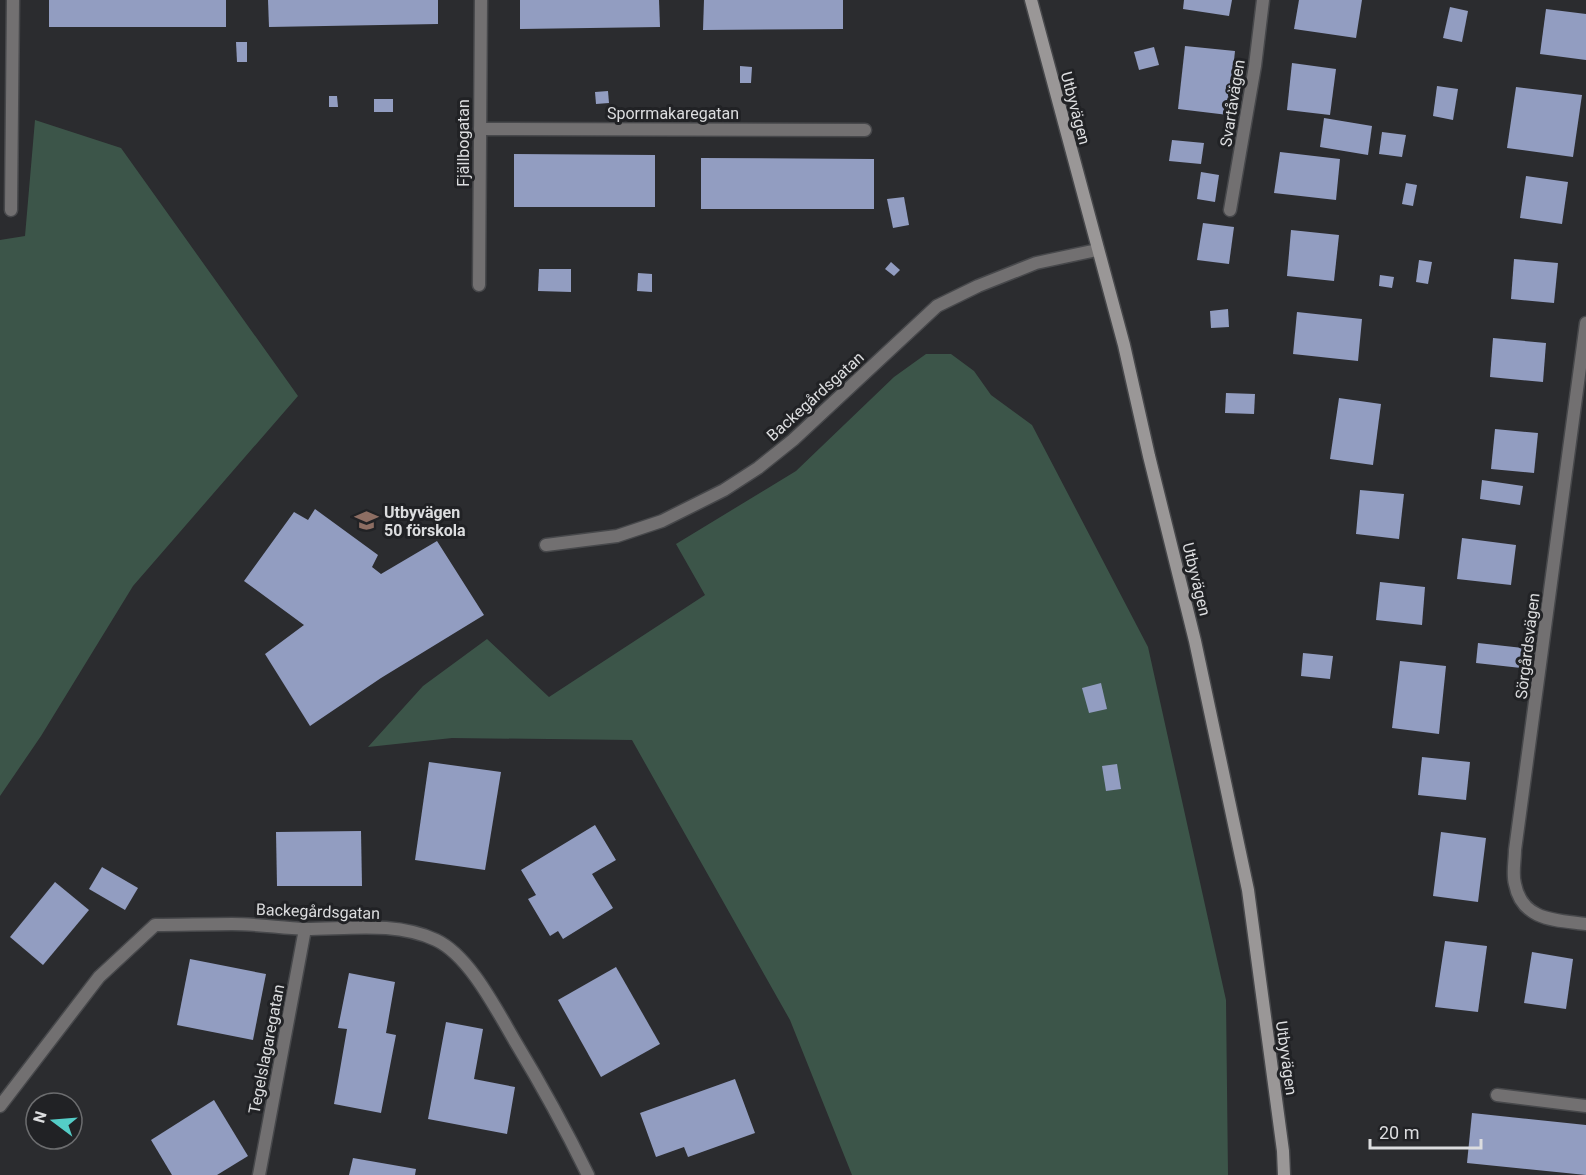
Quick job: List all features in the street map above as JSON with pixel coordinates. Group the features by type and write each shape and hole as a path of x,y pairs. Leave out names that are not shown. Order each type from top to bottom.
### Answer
{"street":[{"path":"11,210 13,0"},
{"name":"Fjällbogatan","path":"479,285 481,0"},
{"name":"Utbyvägen","path":"1031,0 1124,345 1195,640 1248,890 1284,1175"},
{"name":"Svartåvägen","path":"1230,210 1255,66 1263,0"},
{"name":"Sporrmakaregatan","path":"480,129 865,130"},
{"name":"Backegårdsgatan","path":"546,545 617,536 662,521 723,490 758,468 793,440 937,306 978,286 1036,263 1097,250"},
{"name":"Sörgårdsvägen","path":"1586,323 1515,850 1515,884 1527,910 1542,917 1586,924"},
{"name":"Backegårdsgatan","path":"0,1106 99,977 155,925 367,927 411,932 437,940 473,973 559,1116 588,1175"},
{"name":"Tegelslagaregatan","path":"259,1175 305,928"},
{"path":"1497,1095 1586,1106"}],"green space":[{"path":"35,120 121,148 298,396 133,586 41,736 0,796 0,240 25,236"},
{"path":"926,354 951,354 974,371 991,395 1032,425 1148,647 1226,1000 1228,1175 852,1175 790,1020 632,740 452,738 368,747 423,686 487,639 549,697 705,595 676,544 796,471 894,377"}],"building":[{"path":"49,0 226,0 226,27 49,27"},
{"path":"268,0 438,0 438,24 269,27"},
{"path":"520,0 659,0 660,27 520,29"},
{"path":"704,0 843,0 843,29 703,30"},
{"path":"1184,0 1232,0 1229,16 1183,9"},
{"path":"1299,0 1362,0 1356,38 1294,29"},
{"path":"1450,7 1468,11 1462,42 1443,38"},
{"path":"1546,9 1586,14 1586,60 1540,54"},
{"path":"236,42 247,42 247,62 237,62"},
{"path":"1185,46 1235,51 1228,115 1178,109"},
{"path":"1154,47 1159,65 1139,70 1134,52"},
{"path":"1292,63 1336,69 1330,115 1287,110"},
{"path":"740,66 752,67 751,83 740,83"},
{"path":"1437,86 1458,89 1453,120 1433,116"},
{"path":"1516,87 1582,95 1573,157 1507,148"},
{"path":"608,91 609,103 596,104 595,92"},
{"path":"329,96 337,96 338,107 329,107"},
{"path":"374,99 393,99 393,112 374,112"},
{"path":"1324,118 1372,126 1368,155 1320,147"},
{"path":"1382,132 1406,135 1402,157 1379,154"},
{"path":"1172,140 1204,143 1201,164 1169,161"},
{"path":"1280,152 1340,159 1336,200 1274,193"},
{"path":"514,154 655,155 655,207 514,207"},
{"path":"701,158 874,159 874,209 701,209"},
{"path":"1201,172 1219,175 1215,202 1197,199"},
{"path":"1526,176 1568,182 1562,224 1520,218"},
{"path":"1406,183 1417,185 1413,206 1402,204"},
{"path":"904,197 909,225 893,228 887,199"},
{"path":"1203,223 1234,227 1229,264 1197,260"},
{"path":"1291,230 1339,235 1334,281 1287,276"},
{"path":"1514,259 1558,263 1554,303 1511,299"},
{"path":"1419,260 1432,262 1428,284 1416,282"},
{"path":"891,262 900,270 894,276 885,269"},
{"path":"539,269 571,269 571,292 538,291"},
{"path":"638,273 652,274 652,292 637,291"},
{"path":"1380,275 1394,277 1392,288 1379,286"},
{"path":"1228,309 1229,327 1211,328 1210,311"},
{"path":"1297,312 1362,319 1358,361 1293,354"},
{"path":"1493,338 1546,343 1543,382 1490,377"},
{"path":"1226,393 1255,394 1254,414 1225,413"},
{"path":"1339,398 1381,404 1373,465 1330,459"},
{"path":"1495,429 1538,433 1534,473 1491,469"},
{"path":"1482,480 1523,486 1520,505 1480,499"},
{"path":"1360,490 1404,494 1399,539 1356,534"},
{"path":"315,509 378,555 372,567 381,574 437,541 484,615 381,678 310,726 265,654 304,625 244,581 294,512 308,520"},
{"path":"1462,538 1516,545 1511,585 1457,579"},
{"path":"1380,582 1425,587 1422,625 1376,620"},
{"path":"1478,643 1523,648 1521,668 1476,663"},
{"path":"1303,653 1333,656 1330,679 1301,676"},
{"path":"1400,661 1446,666 1439,734 1392,728"},
{"path":"1101,683 1107,709 1089,713 1082,688"},
{"path":"1422,757 1470,762 1466,800 1418,795"},
{"path":"429,762 501,772 485,870 415,860"},
{"path":"1117,764 1121,789 1106,791 1102,766"},
{"path":"595,825 616,860 592,874 613,908 563,939 558,931 550,936 528,899 536,895 521,870"},
{"path":"361,831 362,886 277,886 276,832"},
{"path":"1441,832 1486,838 1478,902 1433,896"},
{"path":"102,867 138,888 125,910 89,889"},
{"path":"55,882 89,910 43,965 10,937"},
{"path":"1445,941 1487,946 1478,1012 1435,1007"},
{"path":"1532,952 1573,959 1566,1009 1524,1003"},
{"path":"190,959 266,974 253,1040 177,1025"},
{"path":"616,967 660,1044 601,1077 558,1000"},
{"path":"349,973 395,982 386,1033 396,1035 381,1113 334,1104 347,1029 338,1028"},
{"path":"446,1022 483,1029 474,1079 515,1087 507,1134 428,1119"},
{"path":"735,1079 755,1133 688,1157 684,1147 656,1157 640,1113"},
{"path":"214,1100 248,1156 217,1175 172,1175 151,1140"},
{"path":"1472,1113 1586,1125 1586,1175 1467,1163"},
{"path":"353,1158 416,1169 415,1175 349,1175"}],"place":[{"name":"Utbyvägen 50 förskola","path":"366,521"}]}
